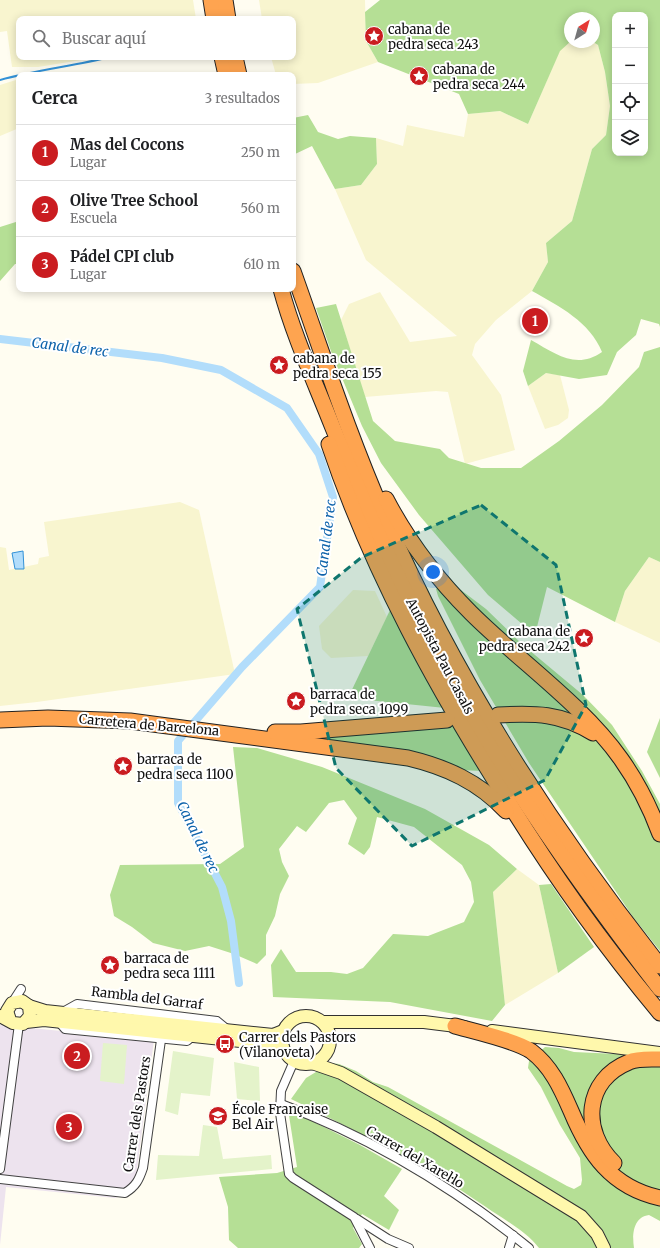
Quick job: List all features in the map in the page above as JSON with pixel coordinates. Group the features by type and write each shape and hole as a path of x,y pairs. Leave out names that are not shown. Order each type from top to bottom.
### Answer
{"highway":[{"path":"211,0 214,16"},
{"path":"225,0 228,16"},
{"path":"223,60 225,72"},
{"path":"236,60 239,72"},
{"name":"Autopista Pau Casals","path":"296,280 342,411 368,477 409,569 486,713 551,817 623,920 660,966"},
{"name":"Autopista Pau Casals","path":"282,292 302,353 376,529 397,576 453,683 497,757 552,842 614,929 660,989"},
{"path":"302,353 307,378 334,460 390,593 439,688 535,845 609,948 660,1013"},
{"path":"342,411 352,426 391,508 423,558 470,613 595,728 620,758 642,793 660,834"},
{"path":"498,715 541,714 563,718 592,733 620,758"},
{"name":"Carretera de Barcelona","path":"0,720 91,718 226,732"},
{"path":"226,732 301,732 447,720"},
{"path":"226,732 408,758 448,769 469,780 490,795 535,845"},
{"path":"455,1026 530,1050 553,1074 578,1127 601,1165 614,1177 632,1189 660,1198"},
{"path":"660,1059 631,1061 609,1074 600,1085 595,1096 592,1106 592,1123 597,1140 608,1158 620,1170 636,1179 660,1187"}],"street":[{"path":"18,1001 27,1005 30,1016 14,1021 8,1015 7,1005 18,1001"},
{"name":"Rambla del Garraf","path":"27,1005 60,1018 193,1036 279,1040"},
{"path":"363,1021 343,1030 330,1045 322,1058 312,1063 303,1064 294,1061 288,1055 279,1040 289,1023 300,1016 312,1016 324,1022 341,1023 363,1021 424,1022 660,1053"},
{"name":"Rambla del Garraf","path":"60,1018 65,1029 161,1040 187,1041 193,1036"},
{"name":"Rambla del Garraf","path":"14,1021 60,1018 228,1030 279,1040"},
{"path":"0,1170 4,1103 14,1021"},
{"path":"324,1022 330,1032 330,1045 341,1073"},
{"name":"Carrer dels Pastors","path":"0,1179 125,1193 132,1189 139,1181 143,1168 161,1040"},
{"path":"294,1061 281,1091 280,1104 289,1174 388,1239 409,1248"},
{"path":"312,1063 341,1073 436,1127 581,1216 597,1234 604,1248"},
{"name":"Carrer del Xarel·lo","path":"280,1104 309,1114 351,1134 433,1179 513,1235 529,1248"},
{"path":"354,1217 370,1248"},
{"path":"509,1248 513,1235"}],"highlighted area":[{"path":"481,505 556,565 586,705 545,780 412,846 336,768 297,609 362,557"}],"shaded area":[{"path":"0,0 193,0 196,16 16,16 16,60 81,60 38,67 12,67 7,31 0,32"},
{"path":"259,0 365,0 366,41 378,62 318,83 296,84 296,72 275,72 272,60 296,60 296,16 262,16"},
{"path":"564,47 599,48 605,72 610,106 606,135 592,149 572,221 546,243 548,262 532,291 496,320 475,344 472,355 501,395 515,450 465,464 448,392 436,391 365,397 341,320 349,304 380,292 410,342 457,336 366,260 335,189 361,185 377,164 376,138 403,146 407,125 464,137 468,114 500,111 528,124 560,50"},
{"path":"16,80 16,129 0,136 0,85"},
{"path":"546,373 560,375 569,410 568,418 558,425 545,429 528,386"},
{"path":"180,502 199,510 235,674 0,706 0,547 6,548 9,570 38,564 39,558 49,556 44,522"},
{"path":"649,557 660,562 660,643 615,622 625,591"},
{"path":"353,590 375,591 387,617 368,656 331,658 322,649 319,626"},
{"path":"517,869 539,885 558,973 505,1005 493,892"},
{"path":"0,1025 154,1040 134,1192 115,1198 6,1187 0,1245"}],"green space":[{"path":"380,0 660,0 660,327 659,324 641,319 636,335 617,352 607,375 579,379 546,373 528,386 523,371 531,340 558,355 575,360 583,360 602,352 597,341 582,323 563,309 532,291 548,262 546,243 572,221 592,149 606,135 610,106 605,72 599,48 600,48 600,12 564,12 564,47 560,51 528,124 500,111 468,114 459,94 378,62 366,41 365,12"},
{"path":"308,115 318,132 338,139 350,136 376,138 377,164 361,185 335,189 312,146 296,154 296,117"},
{"path":"16,222 16,264 0,281 0,227"},
{"path":"336,304 373,421 395,441 440,449 449,458 481,468 521,468 559,441 602,405 639,367 644,352 660,347 660,562 649,557 625,591 615,622 547,587 535,635 488,595 419,515 381,463 362,426 332,354 316,308"},
{"path":"442,584 453,584 486,609 523,645 583,695 612,725 642,771 660,804 660,951 633,917 529,763 480,680 438,596 436,589"},
{"path":"391,608 445,708 348,698"},
{"path":"660,718 660,778 647,752"},
{"path":"454,724 482,771 459,770 319,740 323,735"},
{"path":"233,747 257,748 322,767 425,809 489,845 517,869 493,892 505,1005 492,1021 390,1002 273,997 271,965 281,949 296,972 331,972 347,974 363,968 393,934 428,936 464,922 474,902 471,882 462,865 414,827 377,817 370,847 364,855 348,844 357,818 344,800 329,803 306,832 297,826 279,849 282,862 289,876 280,894 275,916 266,935 266,955 257,964 234,954 209,946 185,951 153,943 132,927 114,916 110,895 120,865 220,864 244,847"},
{"path":"551,884 594,947 558,973 539,885"},
{"path":"103,1043 127,1045 124,1084 100,1081"},
{"path":"545,1047 559,1048 574,1052 660,1056 660,1221 649,1215 640,1219 635,1227 633,1238 634,1248 539,1248 528,1236 514,1226 438,1176 414,1162 291,1099 306,1078 331,1063 339,1064 356,1071 373,1082 388,1087 574,1189 581,1185 582,1180 580,1158 560,1125 541,1087 528,1068 529,1061"},
{"path":"173,1051 214,1058 210,1096 181,1093 178,1115 165,1111"},
{"path":"234,1062 259,1067 260,1101 237,1099"},
{"path":"288,1109 360,1145 402,1169 384,1196 399,1210 389,1230 362,1214 353,1228 362,1244 359,1248 238,1248 229,1240 228,1207 219,1177 277,1173 297,1167"},
{"path":"203,1125 217,1127 223,1159 271,1155 272,1169 156,1180 158,1155 199,1156"}],"water":[{"path":"23,551 24,569 15,569 12,553"}],"waterway":[{"path":"33,72 96,60"},
{"path":"0,80 16,76"},
{"name":"Canal de rec","path":"0,339 162,358 221,370 287,408 319,454 333,497 320,587 242,667 178,741 178,803 222,887 231,921 239,983"}],"place":[{"name":"cabana de pedra seca 243","path":"374,36"},
{"name":"cabana de pedra seca 244","path":"419,76"},
{"name":"Mas del Cocons","path":"535,321"},
{"name":"cabana de pedra seca 155","path":"279,365"},
{"name":"cabana de pedra seca 242","path":"584,638"},
{"name":"barraca de pedra seca 1099","path":"296,701"},
{"name":"barraca de pedra seca 1100","path":"123,766"},
{"name":"barraca de pedra seca 1111","path":"110,965"},
{"name":"Carrer dels Pastors (Vilanoveta)","path":"225,1044"},
{"name":"Olive Tree School","path":"77,1056"},
{"name":"École Française Bel Air","path":"218,1116"},
{"name":"Pádel CPI club","path":"69,1127"}]}
